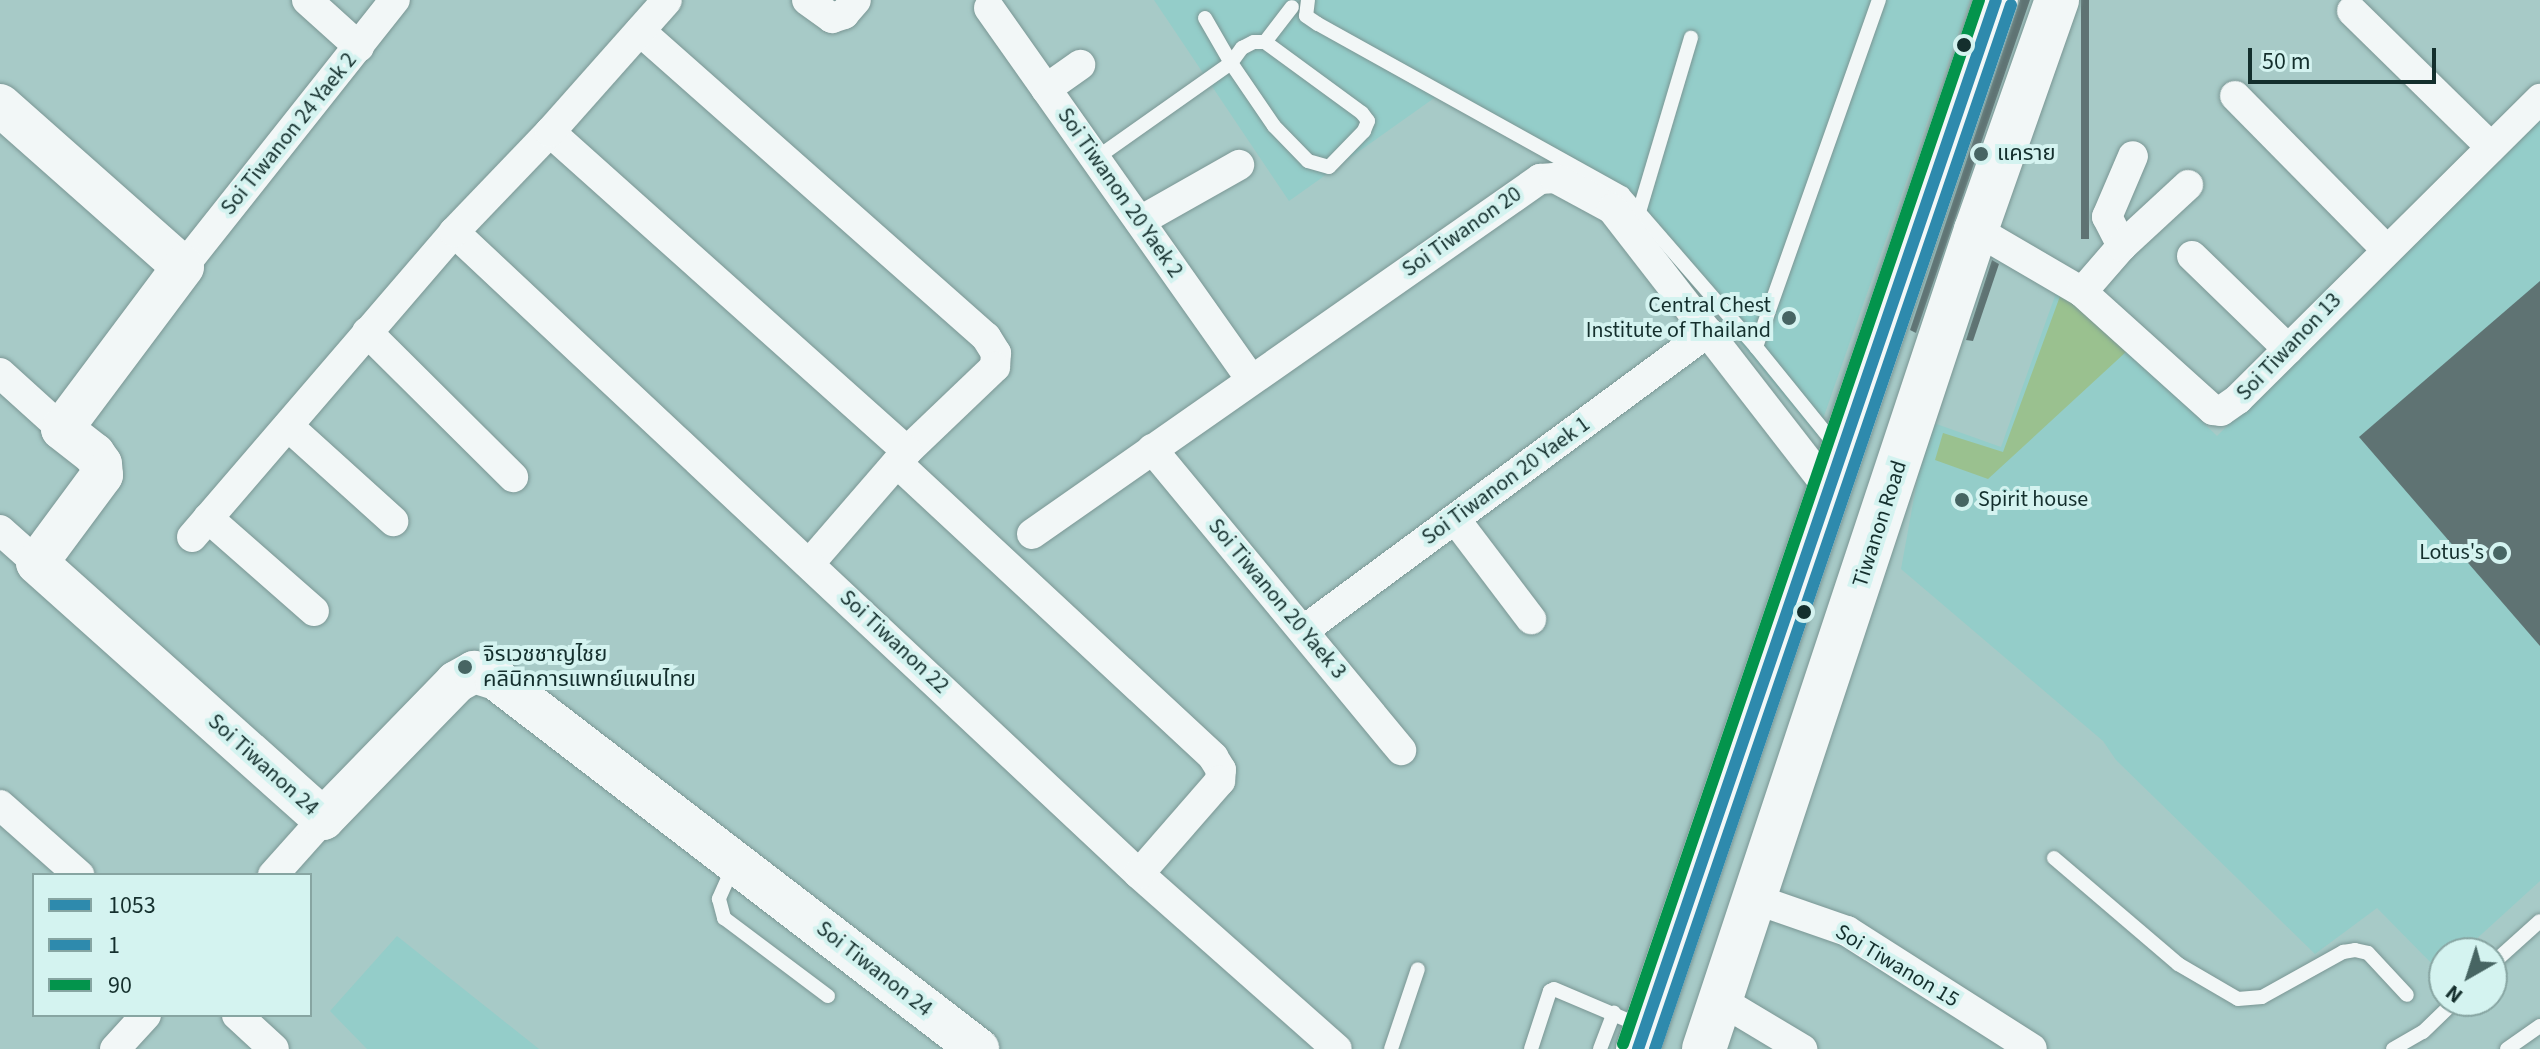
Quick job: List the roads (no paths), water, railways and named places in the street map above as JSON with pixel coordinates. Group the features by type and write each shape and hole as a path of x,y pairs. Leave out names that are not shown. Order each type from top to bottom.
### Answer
{"main road":[{"path":"1632,1030 1834,470 1996,0"},
{"name":"Tiwanon Road","path":"1704,1049 1976,230 2057,0"}],"street":[{"path":"307,0 359,47"},
{"name":"Soi Tiwanon 24 Yaek 2","path":"183,267 395,0"},
{"path":"314,611 200,527 454,232 550,132 667,0"},
{"path":"807,0 832,18 844,14 856,0"},
{"name":"Soi Tiwanon 20 Yaek 2","path":"989,8 1250,378"},
{"path":"2352,11 2491,147"},
{"path":"640,31 986,337 996,353 995,367 902,457 810,563"},
{"path":"1046,89 1080,65"},
{"path":"2235,96 2386,249"},
{"name":"Soi Tiwanon 13","path":"1976,230 2082,292 2213,410 2229,408 2540,99"},
{"path":"0,105 183,267 62,429"},
{"path":"550,132 902,457 1213,757 1221,770 1220,781 1139,874"},
{"path":"2122,246 2107,217 2133,156"},
{"path":"1140,221 1239,165"},
{"name":"Soi Tiwanon 20","path":"1032,534 1250,378 1540,179 1555,178 1567,182 1612,209 1708,332 1834,470"},
{"path":"2082,292 2122,246 2188,185"},
{"name":"Soi Tiwanon 22","path":"454,232 1139,874 1337,1049"},
{"path":"2192,256 2288,349"},
{"path":"367,332 513,477"},
{"name":"Soi Tiwanon 20 Yaek 1","path":"1304,630 1708,332"},
{"path":"0,373 94,454 101,464 102,475 37,563 0,530"},
{"path":"288,426 393,521"},
{"name":"Soi Tiwanon 20 Yaek 3","path":"1152,449 1401,750"},
{"path":"1455,519 1531,619"},
{"name":"Soi Tiwanon 24","path":"37,563 323,819 456,682 474,672 496,679 978,1049"},
{"path":"0,805 77,873"},
{"path":"275,873 323,819"},
{"name":"Soi Tiwanon 15","path":"1755,899 1847,931 2032,1049"},
{"path":"1720,1000 1802,1049"},
{"path":"115,1049 144,1017"},
{"path":"239,1017 274,1049"}],"lane":[{"path":"1306,16 1308,0"},
{"path":"1756,347 1879,0"},
{"path":"1095,159 1231,63 1242,48 1265,42 1285,4 1623,194 1756,347 1834,470"},
{"path":"1205,18 1274,126 1308,161 1329,167 1364,131 1368,121 1362,113 1265,42"},
{"path":"1639,212 1691,38"},
{"path":"2054,858 2178,964 2238,999 2262,997 2343,952 2355,950 2368,953 2407,995"},
{"path":"735,863 719,899 724,918 828,996"},
{"path":"2508,950 2540,921"},
{"path":"1391,1049 1418,969"},
{"path":"1534,1048 1552,990 1632,1030"},
{"path":"2393,1049 2423,1032 2438,1017"},
{"path":"2507,1049 2540,1026"},
{"path":"1600,1049 1632,1030"}],"place":[{"name":"แคราย","path":"1981,154"},
{"name":"Central Chest Institute of Thailand","path":"1789,318"},
{"name":"Spirit house","path":"1962,500"},
{"name":"Lotus's","path":"2500,553"},
{"name":"จิรเวชชาญไชย คลินิกการแพทย์แผนไทย","path":"465,667"}]}
